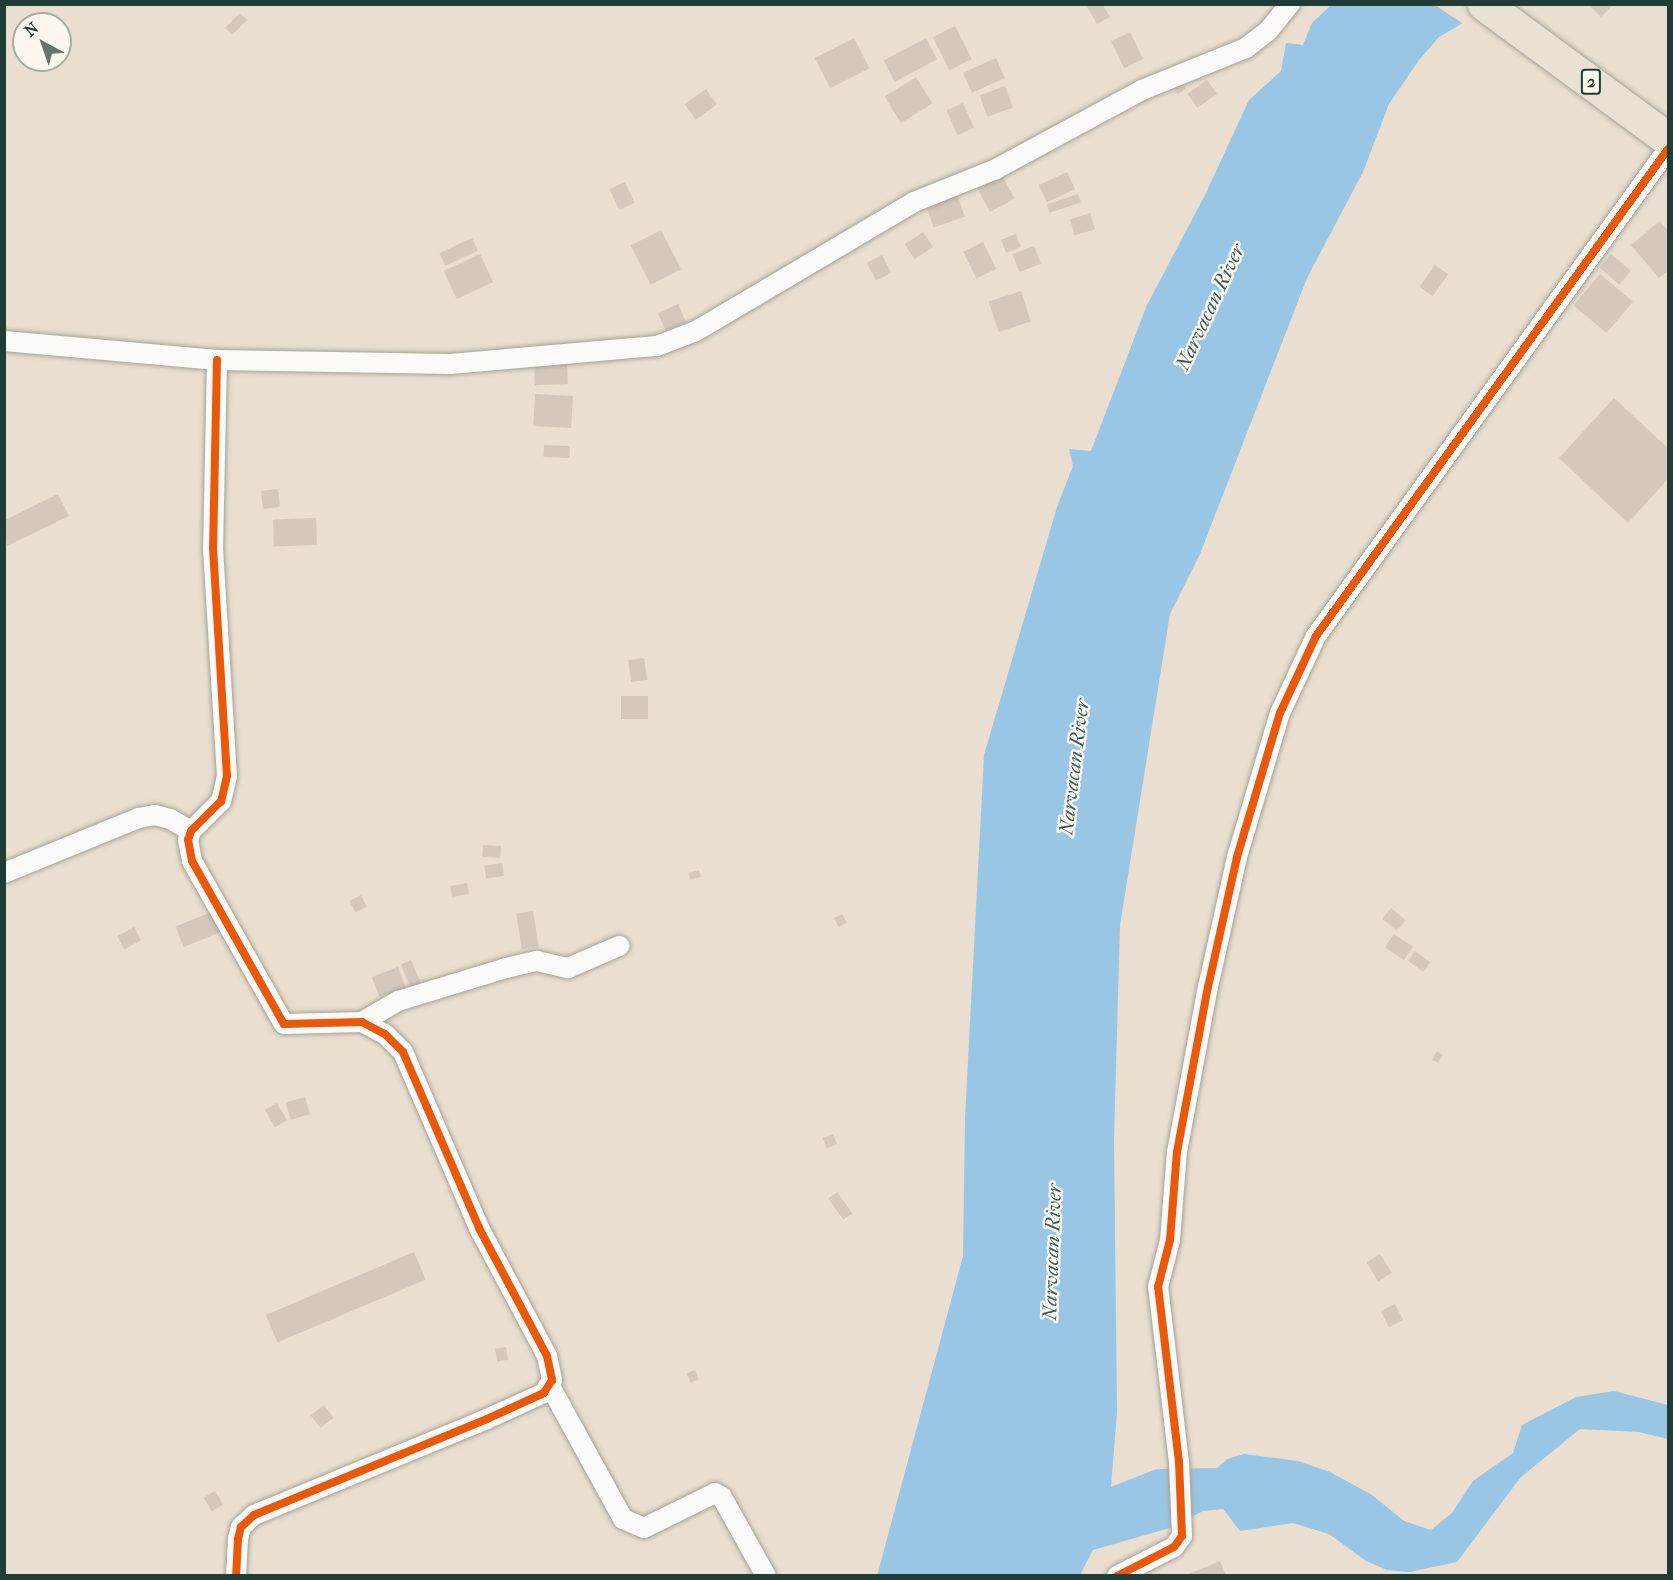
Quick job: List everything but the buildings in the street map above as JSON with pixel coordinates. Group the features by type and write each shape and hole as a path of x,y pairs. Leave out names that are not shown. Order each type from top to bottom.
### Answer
{"highway":[{"name":"2","path":"1484,4 1668,139"}],"street":[{"path":"4,341 218,360 450,364 627,351 676,341 914,202 996,169 1142,90 1246,48 1268,31 1290,4"},
{"path":"1117,1575 1174,1546 1182,1536 1184,1525 1179,1462 1158,1287 1170,1240 1177,1152 1208,987 1238,857 1280,713 1316,636 1668,149"},
{"path":"218,360 213,548 227,776 221,801 191,831 188,840 192,861 281,1021 291,1027 362,1022 398,1001 506,968 537,961 568,969 619,945"},
{"path":"4,873 139,818 155,815 191,831"},
{"path":"362,1022 385,1034 403,1052 479,1228 547,1356 550,1386 623,1519 644,1528 715,1493 722,1497 766,1575"},
{"path":"236,1575 235,1552 241,1527 254,1515 487,1419 550,1386"}],"water":[{"name":"Narvacan River","path":"1331,5 1477,5 1463,23 1439,37 1419,60 1389,104 1363,172 1307,278 1200,554 1170,614 1120,925 1114,1139 1117,1412 1111,1487 1157,1469 1217,1468 1227,1459 1244,1454 1298,1461 1330,1472 1372,1495 1404,1521 1431,1530 1452,1513 1473,1481 1513,1453 1522,1425 1576,1397 1614,1391 1668,1405 1668,1439 1639,1432 1580,1429 1521,1477 1457,1562 1410,1572 1387,1570 1366,1561 1329,1534 1293,1523 1240,1531 1223,1509 1203,1511 1173,1527 1093,1550 1080,1575 877,1576 963,1256 965,1118 984,755 1057,507 1073,466 1069,449 1091,451 1147,305 1205,195 1249,100 1281,71 1286,43 1303,45 1312,23"}],"pier":[{"path":"1480,4 1465,25 1435,5"}],"cycle path":[{"path":"1117,1576 1174,1547 1182,1536 1179,1462 1158,1287 1170,1240 1177,1152 1208,987 1237,857 1280,713 1316,636 1668,149"},
{"path":"217,360 213,548 227,776 221,801 191,831 188,840 192,861 284,1024 362,1022 385,1034 403,1052 479,1228 547,1356 552,1380 544,1393 487,1419 254,1515 241,1527 236,1576"}]}
